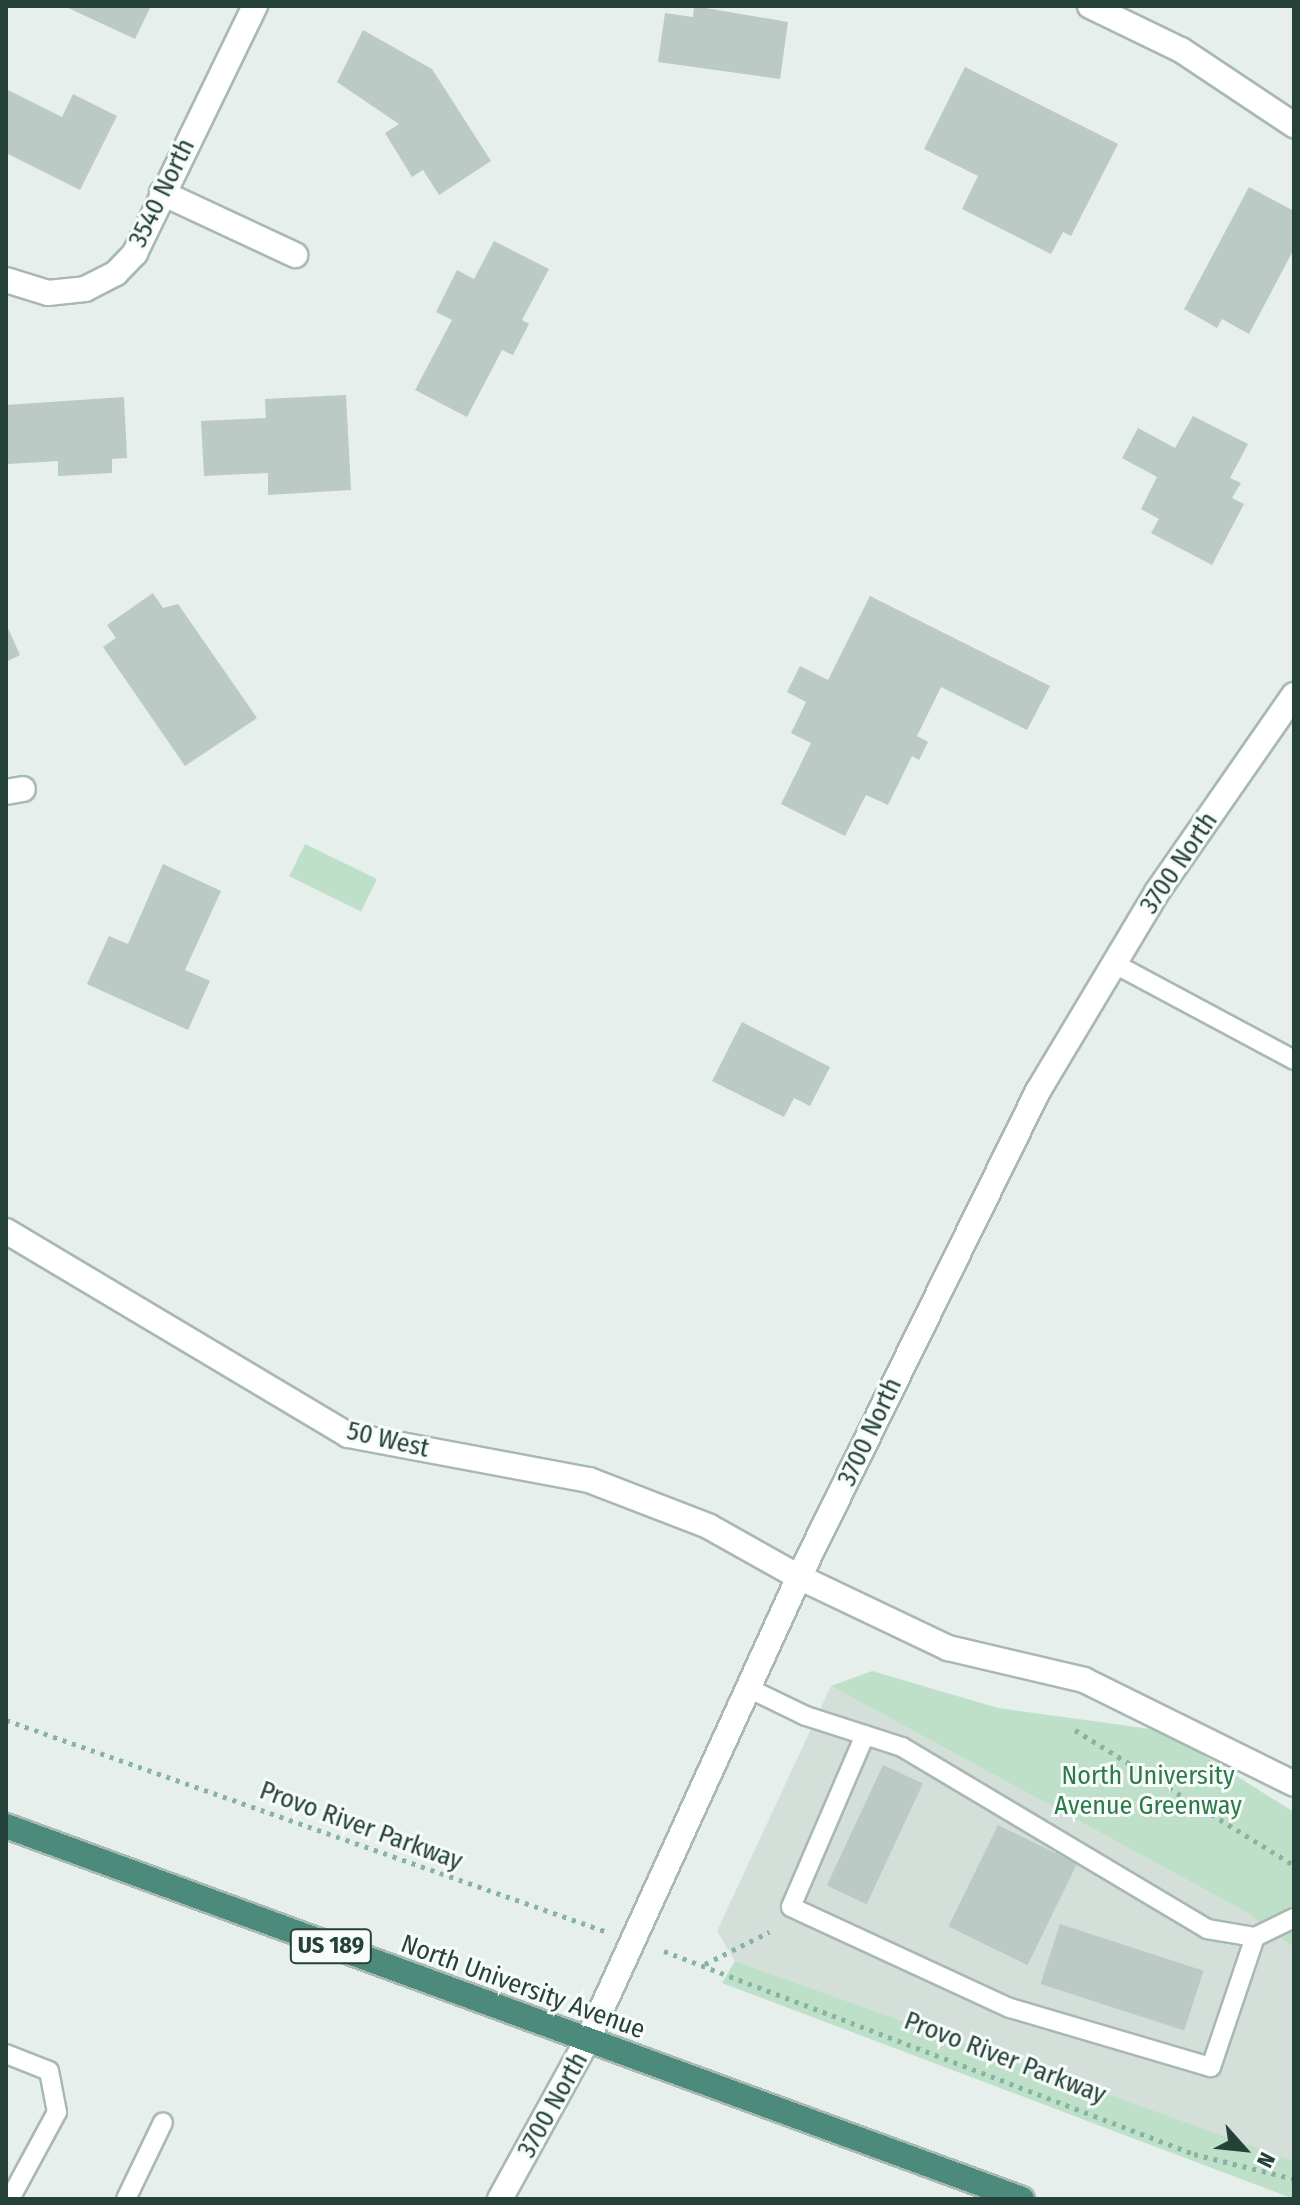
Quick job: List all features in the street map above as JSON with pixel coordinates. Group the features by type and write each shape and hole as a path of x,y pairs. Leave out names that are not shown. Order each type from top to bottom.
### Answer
{"highway":[{"name":"North University Avenue","path":"6,1826 1022,2199"}],"street":[{"name":"3540 North","path":"6,280 48,293 102,283 135,253 255,6"},
{"path":"1090,6 1181,50 1294,125"},
{"path":"162,193 295,255"},
{"name":"3700 North","path":"500,2199 587,2041 799,1577 1038,1091 1157,892 1294,695"},
{"name":"50 West","path":"6,1231 348,1435 589,1480 708,1526 799,1577 948,1648 1084,1680 1225,1745 1294,1784"}],"lane":[{"path":"1115,964 1294,1060"},
{"path":"748,1688 806,1716 902,1747 1207,1929 1255,1937 1294,1918"},
{"path":"865,1735 791,1907 1010,2008 1211,2067 1255,1937"},
{"path":"6,2054 49,2071 57,2112 10,2199"},
{"path":"126,2199 163,2122"}],"path":[{"name":"Provo River Parkway","path":"6,1720 704,1964 1194,2154 1294,2179"},
{"path":"1075,1730 1294,1865"},
{"path":"704,1964 769,1932"}],"shaded area":[{"path":"831,1686 1246,1912 1294,1948 1294,2162 735,1961 717,1931"}],"green space":[{"path":"305,844 377,879 361,911 289,876"},
{"name":"North University Avenue Greenway","path":"872,1671 998,1708 1165,1731 1294,1812 1294,1948 1246,1912 831,1686"},
{"path":"735,1961 1294,2161 1294,2199 722,1983"}],"building":[{"path":"64,6 151,6 135,39"},
{"path":"694,6 788,22 780,79 658,62 665,13 693,17"},
{"path":"363,30 432,69 491,161 439,195 423,170 412,177 385,133 399,124 337,82"},
{"path":"965,67 1118,144 1071,236 1063,232 1051,254 962,209 978,176 924,149"},
{"path":"6,89 62,117 73,94 117,116 80,190 6,153"},
{"path":"1249,187 1294,211 1294,249 1249,334 1222,319 1217,328 1184,309"},
{"path":"494,241 549,269 522,320 529,324 513,355 502,350 467,417 415,390 452,320 436,312 457,270 474,279"},
{"path":"346,395 351,490 268,495 268,473 204,476 201,421 266,418 265,399"},
{"path":"124,397 127,458 112,459 112,473 58,476 58,461 8,464 6,405"},
{"path":"1193,416 1248,444 1230,478 1241,483 1232,498 1244,504 1212,565 1151,533 1159,519 1141,509 1157,477 1122,458 1138,428 1175,448"},
{"path":"153,593 163,608 178,604 257,718 185,766 103,647 116,638 107,625"},
{"path":"870,596 1050,686 1027,730 941,687 917,736 928,742 919,760 912,756 888,805 866,795 845,836 781,804 811,743 791,733 806,702 787,692 800,666 828,680"},
{"path":"6,624 20,655 6,662"},
{"path":"163,864 221,891 185,970 210,981 188,1030 87,984 109,936 128,944"},
{"path":"742,1022 830,1067 810,1106 794,1098 784,1117 712,1081"},
{"path":"883,1765 923,1784 867,1904 827,1886"},
{"path":"998,1825 1077,1864 1028,1965 948,1927"},
{"path":"1060,1924 1204,1971 1184,2031 1041,1984"}]}
